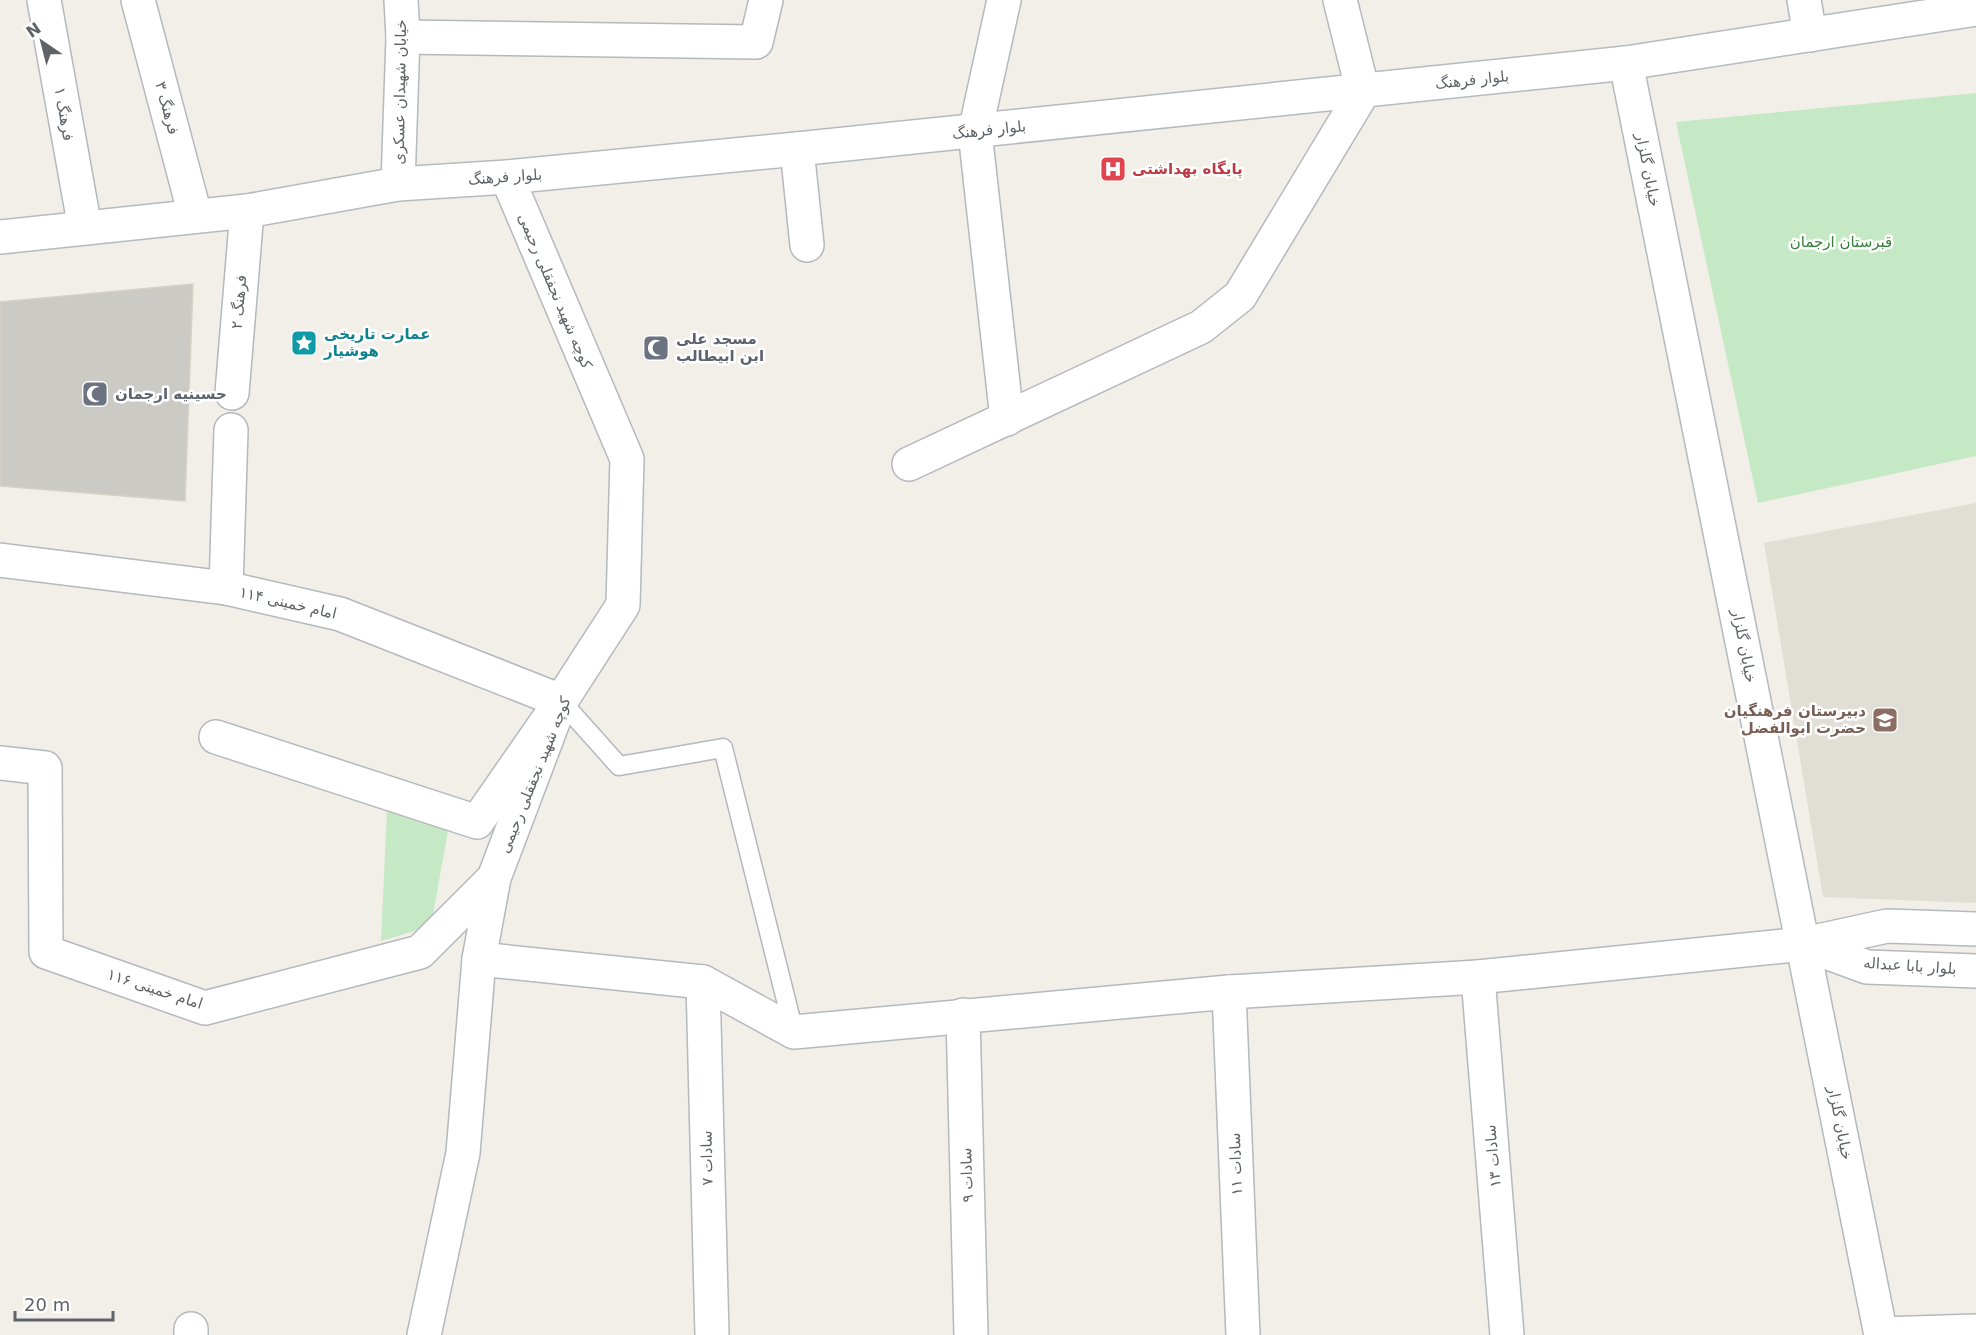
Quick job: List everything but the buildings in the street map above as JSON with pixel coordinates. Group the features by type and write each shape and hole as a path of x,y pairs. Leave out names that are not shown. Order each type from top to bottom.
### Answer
{"street":[{"name":"فرهنگ ۱","path":"44,0 85,228"},
{"name":"فرهنگ ۳","path":"138,0 195,215"},
{"name":"خیابان شهیدان عسکری","path":"398,184 403,37 401,0"},
{"path":"403,37 756,42 766,0"},
{"path":"1004,0 975,132 1007,419"},
{"path":"909,464 1200,327 1240,296 1363,92 1340,0"},
{"path":"1804,0 1810,35"},
{"name":"بلوار فرهنگ","path":"0,237 247,211 398,184 507,177 975,132 1626,63 1976,9"},
{"name":"خیابان گلزار","path":"1626,63 1881,1335"},
{"path":"797,149 807,245"},
{"name":"کوچه شهید نجفقلی رحیمی","path":"424,1335 463,1153 479,959 494,878 561,701 623,605 627,459 507,177"},
{"name":"فرهنگ ۲","path":"232,393 247,211"},
{"path":"226,588 231,430"},
{"name":"امام خمینی ۱۱۴","path":"0,560 226,588 340,614 561,701"},
{"path":"216,736 477,822 561,701"},
{"name":"امام خمینی ۱۱۶","path":"0,763 45,768 46,952 205,1008 420,952 494,878"},
{"name":"بلوار بابا عبداله","path":"1804,944 1887,926 1976,929"},
{"path":"479,959 703,982 794,1032 1229,992 1478,977 1804,944"},
{"name":"بلوار بابا عبداله","path":"1804,944 1867,967 1976,971"},
{"name":"سادات ۱۳","path":"1478,977 1508,1335"},
{"name":"سادات ۷","path":"703,982 712,1335"},
{"name":"سادات ۱۱","path":"1229,992 1243,1335"},
{"name":"سادات ۹","path":"963,1015 972,1335"},
{"path":"1864,1335 1976,1330"}],"lane":[{"path":"561,701 619,766 723,748 794,1032"}],"shaded area":[{"name":"دبیرستان فرهنگیان حضرت ابوالفضل","path":"1976,503 1976,903 1823,897 1764,543"}],"green space":[{"name":"قبرستان ارجمان","path":"1976,93 1976,456 1758,503 1676,122"},
{"path":"387,810 449,825 431,926 381,941"}],"place":[{"name":"پایگاه بهداشتی","path":"1113,169"},
{"name":"عمارت تاریخی هوشیار","path":"304,343"},
{"name":"مسجد علی ابن ابیطالب","path":"656,348"},
{"name":"حسینیه ارجمان","path":"95,394"},
{"name":"دبیرستان فرهنگیان حضرت ابوالفضل","path":"1885,720"}]}
